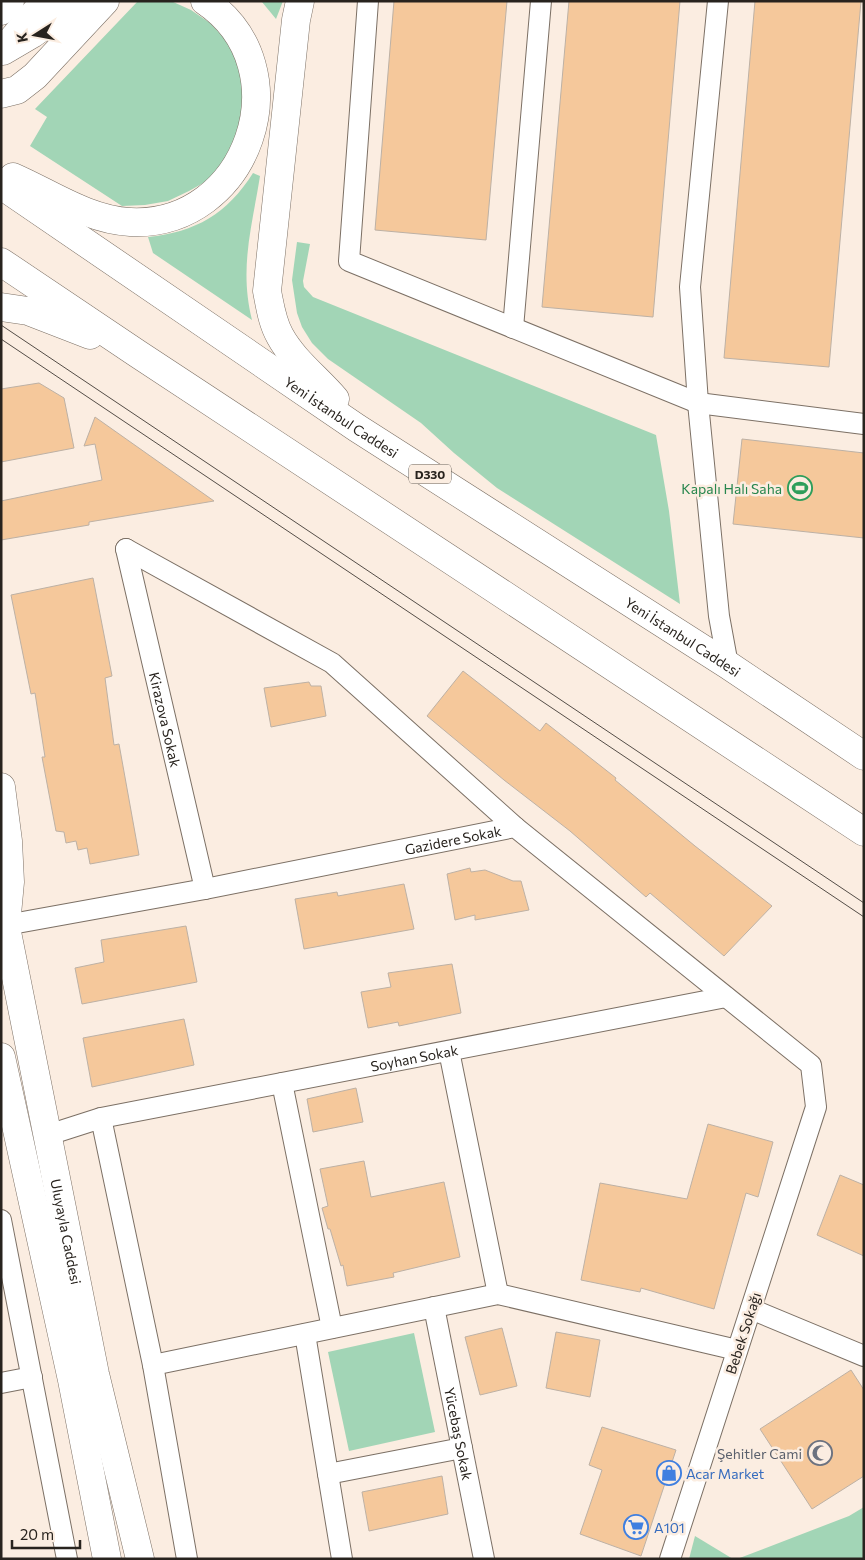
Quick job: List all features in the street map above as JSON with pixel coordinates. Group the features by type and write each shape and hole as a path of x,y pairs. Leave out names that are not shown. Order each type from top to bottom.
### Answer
{"main road":[{"path":"1,11 10,1"},
{"path":"2,52 45,1"},
{"path":"2,52 32,34 78,1"},
{"path":"1,94 16,90 35,76 105,1"},
{"path":"1,172 102,217 130,222 181,214 198,206 212,195 235,168 244,154 251,137 255,119 256,86 252,67 238,35 227,20 205,1"},
{"path":"300,1 293,49 267,291 271,315 279,335 290,352 322,383 357,428"},
{"name":"Yeni İstanbul Caddesi","path":"1,185 357,428 728,665 864,756"},
{"path":"1,262 864,832"},
{"path":"1,308 28,311 138,354"},
{"name":"Uluyayla Caddesi","path":"1,787 10,874 4,914 95,1374 140,1559"},
{"name":"Uluyayla Caddesi","path":"1,1057 72,1380 107,1559"}],"street":[{"path":"368,1 348,261 698,403 864,424"},
{"path":"513,328 541,1"},
{"path":"718,1 690,287 698,403 719,616 728,665"},
{"name":"Kirazova Sokak","path":"205,889 126,549 332,663 515,827"},
{"name":"Gazidere Sokak","path":"4,914 205,889 515,827 811,1065 816,1107"},
{"name":"Soyhan Sokak","path":"48,1135 101,1118 726,997"},
{"path":"448,1051 498,1294"},
{"path":"282,1083 332,1328"},
{"name":"Bebek Sokağı","path":"670,1559 816,1107"},
{"path":"101,1118 153,1365 187,1559"},
{"path":"1,1220 67,1559"},
{"path":"153,1365 498,1294 737,1350"},
{"name":"Yücebaş Sokak","path":"434,1307 484,1559"},
{"path":"751,1309 864,1356"},
{"path":"305,1334 342,1559"},
{"path":"1,1383 32,1377"},
{"path":"328,1474 462,1448"}],"green space":[{"path":"138,1 171,1 191,10 210,23 226,40 237,62 243,86 243,107 240,127 220,168 205,182 168,201 122,206 30,146 47,117 35,109"},
{"path":"283,1 276,19 262,2"},
{"path":"253,173 260,176 247,265 248,301 252,320 153,253 148,237 181,231 209,218 232,200"},
{"path":"297,242 310,244 303,281 304,287 313,297 656,435 669,511 680,604 497,488 421,423 328,359 312,343 302,327 297,313 292,280"},
{"path":"414,1333 435,1432 349,1451 328,1352"},
{"path":"864,1507 864,1559 737,1559 849,1516"},
{"path":"695,1536 733,1559 689,1559"}],"building":[{"path":"394,1 507,1 486,240 375,230"},
{"path":"569,1 680,1 653,317 542,307"},
{"path":"755,1 861,1 829,367 724,358"},
{"path":"39,383 64,398 74,448 1,462 1,389"},
{"path":"95,417 214,501 89,522 89,525 1,540 1,501 102,480 95,444 84,446"},
{"name":"Kapalı Halı Saha","path":"742,439 864,453 864,538 733,524"},
{"path":"93,578 112,676 105,678 114,745 119,744 139,855 90,864 87,848 78,850 76,841 66,843 64,832 56,831 42,757 45,757 35,693 31,694 11,595"},
{"path":"463,671 540,731 546,723 616,778 615,780 695,846 772,906 724,956 650,893 646,897 570,831 504,780 427,716"},
{"path":"309,682 311,686 321,686 326,716 271,727 264,688"},
{"path":"470,868 471,872 485,870 513,881 521,881 529,910 475,920 475,915 455,920 447,874"},
{"path":"404,884 414,929 304,949 295,899 337,892 338,896"},
{"path":"186,926 197,982 82,1004 75,968 104,962 101,940"},
{"path":"452,964 461,1013 399,1026 398,1022 368,1028 361,992 391,987 388,973"},
{"path":"184,1019 194,1065 92,1087 83,1038"},
{"path":"356,1088 363,1122 313,1132 307,1099"},
{"path":"708,1124 773,1142 758,1197 746,1193 714,1309 641,1288 640,1292 581,1280 600,1183 687,1199"},
{"path":"364,1161 371,1197 444,1182 460,1257 393,1273 394,1277 347,1286 343,1265 341,1266 322,1208 328,1206 320,1169"},
{"path":"840,1175 864,1185 864,1256 817,1235"},
{"path":"502,1328 517,1386 480,1395 465,1337"},
{"path":"556,1332 600,1340 590,1397 546,1388"},
{"name":"Şehitler Cami","path":"851,1370 864,1390 864,1476 812,1509 760,1429"},
{"path":"602,1427 676,1450 641,1556 580,1534 602,1470 589,1465"},
{"path":"442,1476 448,1514 369,1531 362,1492"}],"tram line":[{"path":"1,325 864,903"},
{"path":"1,339 864,917"}],"place":[{"name":"Kapalı Halı Saha","path":"800,488"},
{"name":"Şehitler Cami","path":"820,1453"},
{"name":"Acar Market","path":"669,1473"},
{"name":"A101","path":"636,1527"}]}
